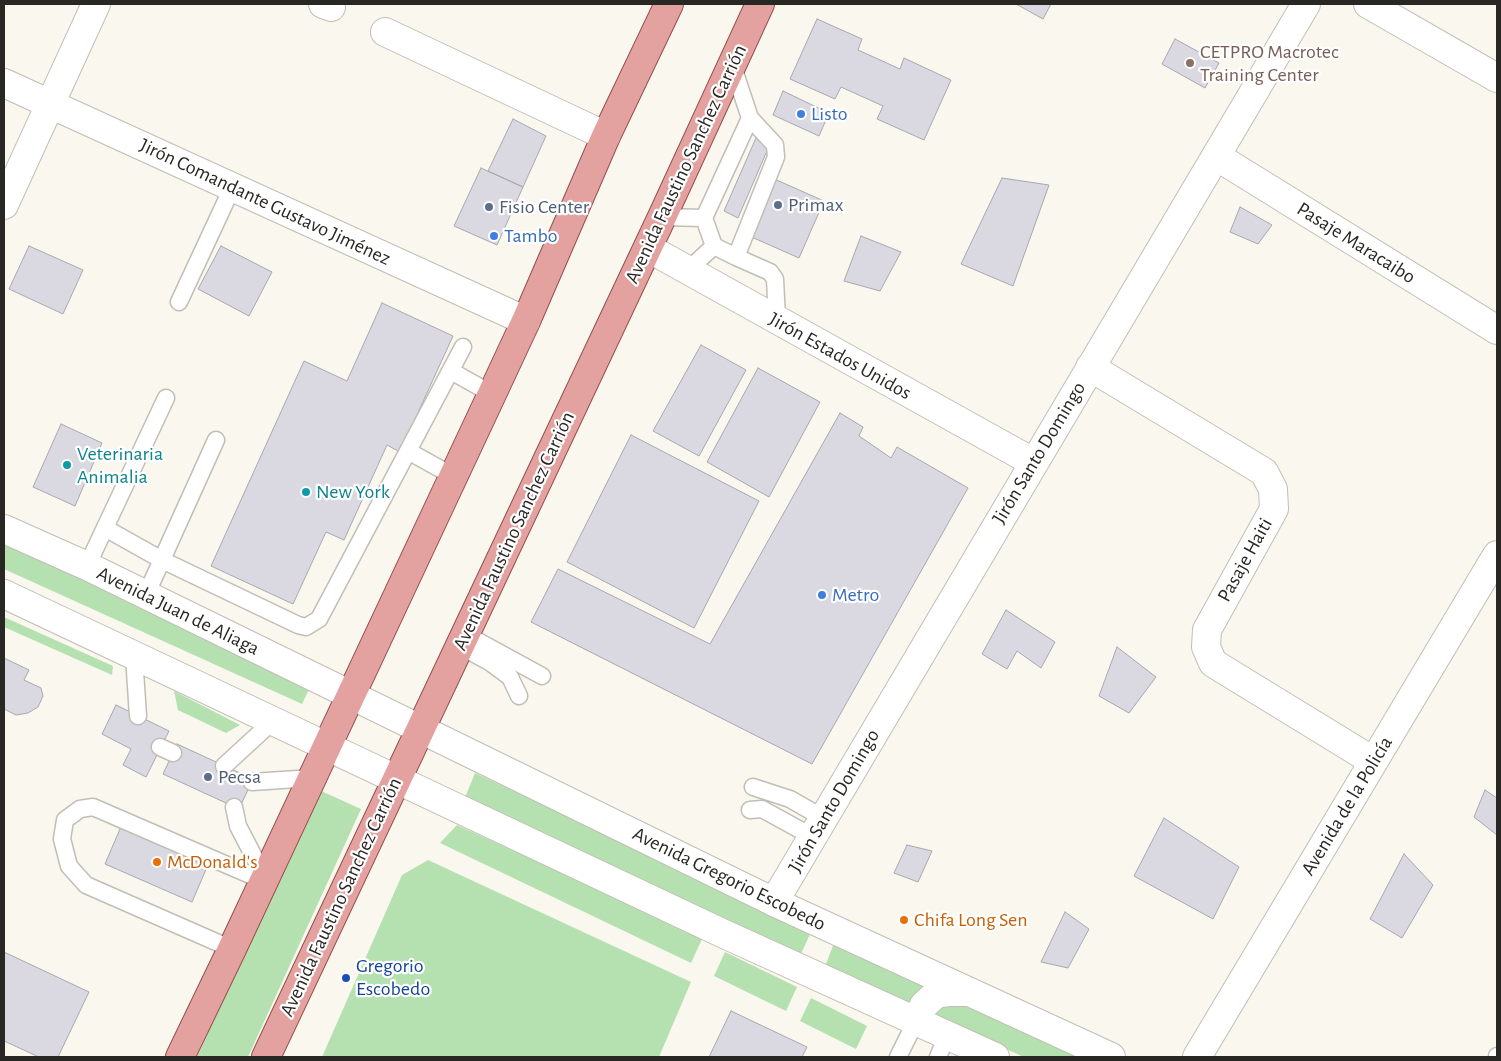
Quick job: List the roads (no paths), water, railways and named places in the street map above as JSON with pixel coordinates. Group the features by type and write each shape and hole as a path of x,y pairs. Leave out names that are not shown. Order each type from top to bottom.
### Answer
{"main road":[{"path":"180,1057 526,321 606,136 669,4"},
{"name":"Avenida Faustino Sanchez Carrión","path":"266,1057 648,248 760,4"}],"street":[{"path":"4,205 96,4"},
{"name":"Jirón Santo Domingo","path":"774,902 1306,4"},
{"path":"1368,4 1497,78"},
{"path":"386,32 606,136"},
{"name":"Jirón Comandante Gustavo Jiménez","path":"4,83 526,321"},
{"name":"Pasaje Maracaibo","path":"1216,156 1497,330"},
{"name":"Jirón Estados Unidos","path":"648,248 1033,462"},
{"name":"Pasaje Haiti","path":"1090,367 1264,472 1273,489 1274,509 1207,630 1206,647 1213,663 1373,760"},
{"name":"Avenida Juan de Aliaga","path":"4,529 87,566 351,695"},
{"name":"Avenida de la Policía","path":"1197,1057 1497,555"},
{"path":"4,594 722,933 916,1021 942,1046 995,1057"},
{"name":"Avenida Gregorio Escobedo","path":"351,695 774,902 1111,1057"},
{"path":"916,1021 924,1005 936,994 969,992"}],"lane":[{"path":"732,64 750,118 775,145 776,157 736,257"},
{"path":"750,118 704,218 714,246 773,275 775,279 777,320"},
{"path":"179,302 232,188"},
{"path":"662,217 704,218"},
{"path":"687,271 714,246"},
{"path":"106,528 162,560 298,625 306,627 320,619 463,347"},
{"path":"451,371 492,394"},
{"path":"87,566 166,398"},
{"path":"146,595 216,440"},
{"path":"408,452 453,476"},
{"path":"462,640 542,676"},
{"path":"462,640 510,677 519,696"},
{"path":"134,656 138,716"},
{"path":"224,766 272,721"},
{"path":"252,782 312,778"},
{"path":"753,787 790,799 818,828"},
{"path":"232,949 86,885 69,866 62,839 65,820 80,809 93,807 264,880"},
{"path":"234,807 238,826 264,880"},
{"path":"750,810 762,809 818,828"},
{"path":"898,1057 916,1021"}],"place":[{"name":"CETPRO Macrotec Training Center","path":"1190,63"},
{"name":"Listo","path":"801,114"},
{"name":"Primax","path":"778,205"},
{"name":"Fisio Center","path":"489,207"},
{"name":"Tambo","path":"494,236"},
{"name":"Veterinaria Animalia","path":"67,465"},
{"name":"New York","path":"306,492"},
{"name":"Metro","path":"822,595"},
{"name":"Pecsa","path":"208,777"},
{"name":"McDonald's","path":"157,862"},
{"name":"Chifa Long Sen","path":"904,920"},
{"name":"Gregorio Escobedo","path":"346,978"}]}
